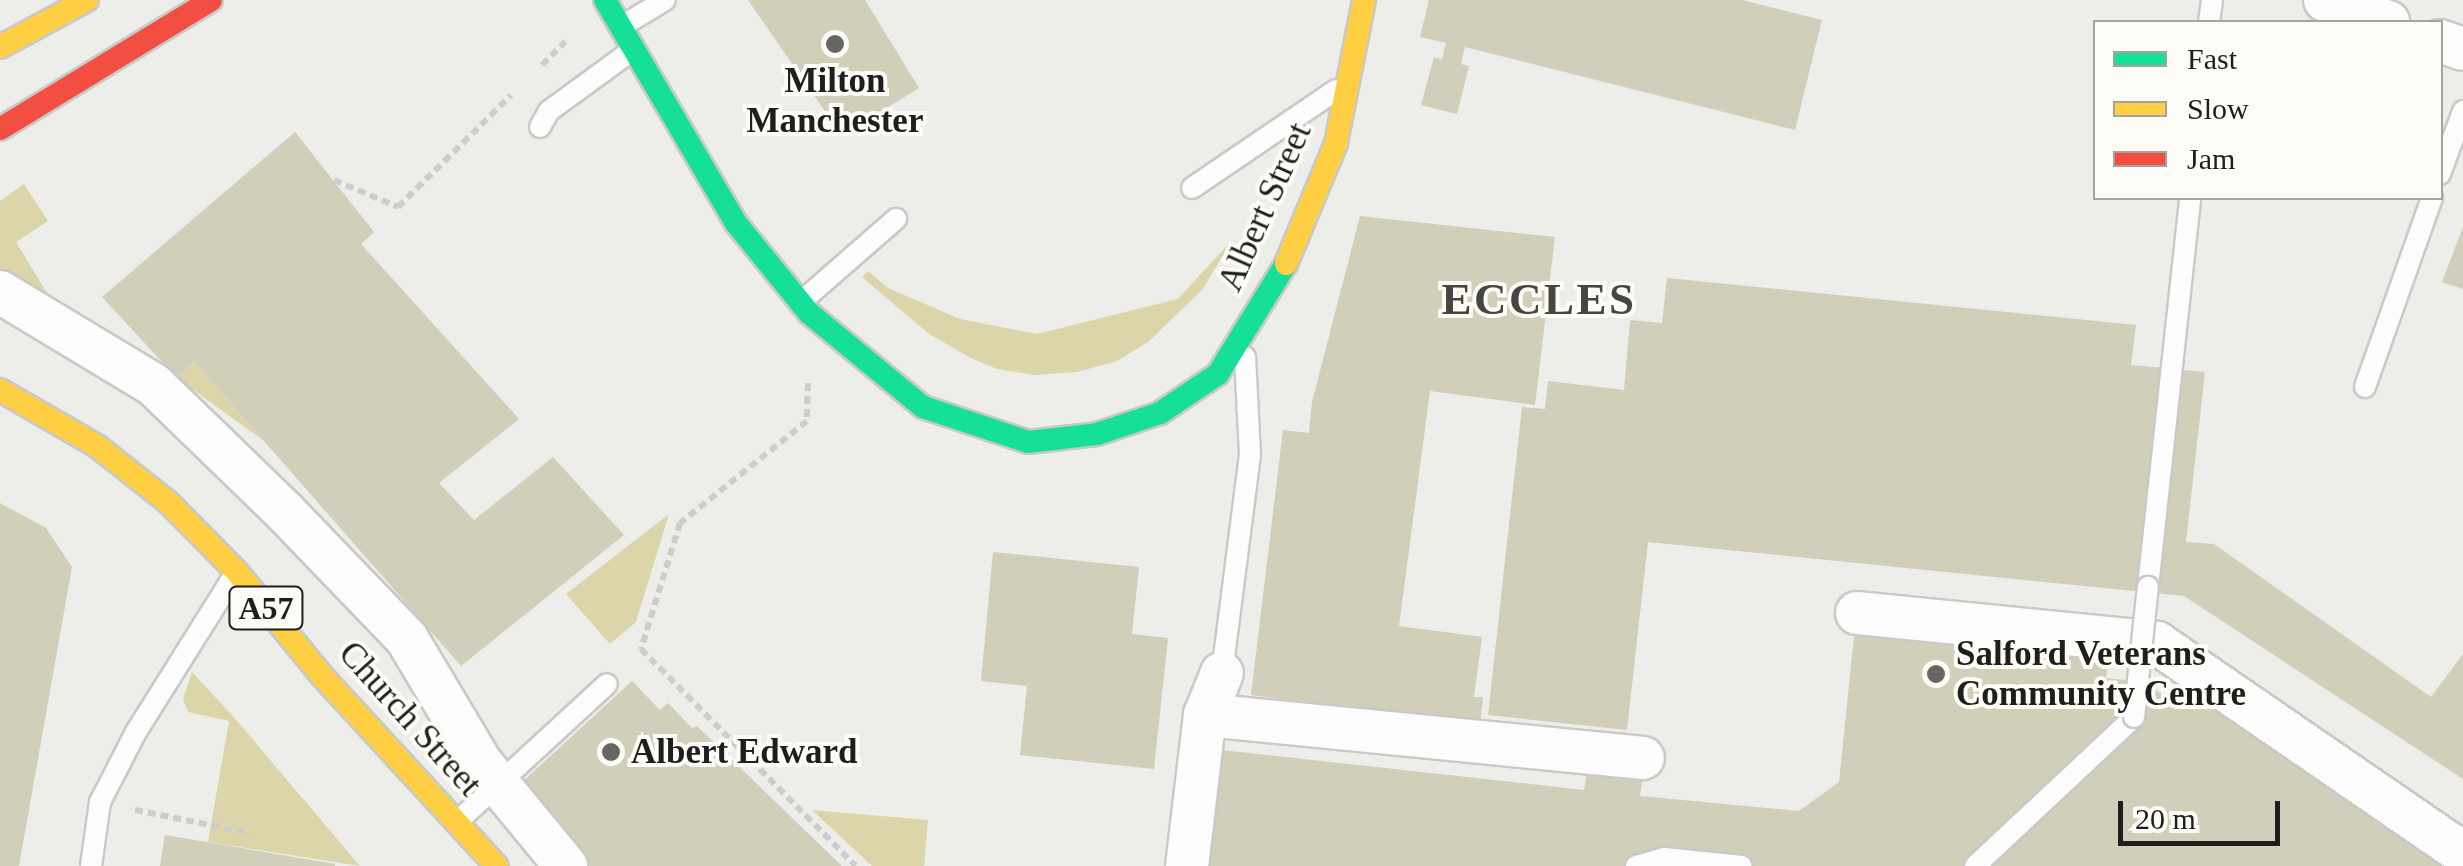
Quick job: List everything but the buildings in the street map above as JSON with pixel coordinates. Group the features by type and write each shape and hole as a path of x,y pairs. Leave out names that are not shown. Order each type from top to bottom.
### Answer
{"main road":[{"path":"0,47 87,0"},
{"path":"0,129 211,0"},
{"name":"Albert Street","path":"612,12 734,222 804,308 923,407 1028,442 1097,434 1160,414 1218,374 1278,283 1336,142 1364,0"},
{"name":"Church Street","path":"0,390 97,446 168,502 237,572 322,676 497,866"}],"street":[{"path":"2325,0 2382,20"},
{"path":"0,292 154,384 284,511 407,639 481,763 566,866"},
{"path":"1857,613 2157,643 2463,853"},
{"path":"1186,866 1205,715 1222,673"},
{"path":"1205,715 1643,758"}],"lane":[{"path":"612,12 665,0"},
{"path":"540,127 549,110 636,48"},
{"path":"1192,188 1350,80"},
{"path":"2443,166 2463,112"},
{"path":"1975,866 2134,717 2190,200"},
{"path":"2365,386 2431,200"},
{"path":"804,308 896,220"},
{"path":"1222,673 1250,455 1244,334"},
{"path":"91,866 100,802 136,732 237,572"},
{"path":"457,823 607,684"},
{"path":"1636,866 1664,858 1742,866"}],"path":[{"path":"540,66 582,26 612,12"},
{"path":"334,180 398,206 512,94"},
{"path":"804,308 807,421 680,523 641,649 856,866"},
{"path":"100,802 250,833"}],"shaded area":[{"path":"24,184 48,221 16,242 47,293 44,294 0,271 0,201"},
{"path":"1232,240 1203,289 1148,342 1117,361 1077,372 1035,375 997,369 971,358 929,334 862,277 868,271 888,288 960,319 1037,334 1178,299"},
{"path":"195,362 264,441 177,378"},
{"path":"669,514 636,622 610,644 566,594"},
{"path":"192,672 360,866 208,842 229,721 188,712 183,699"},
{"path":"812,810 928,820 924,866 872,866"}],"traffic: fast":[{"path":"605,0 735,222 809,313 923,407 1028,442 1097,434 1160,413 1218,374 1286,264"}],"traffic: slow":[{"path":"0,47 87,0"},
{"path":"1286,264 1336,143 1364,0"},
{"path":"0,390 97,446 168,502 237,572 322,676 497,866"}],"traffic: jam":[{"path":"0,129 211,0"}],"place":[{"name":"Milton Manchester","path":"835,44"},
{"name":"Salford Veterans Community Centre","path":"1936,674"},
{"name":"Albert Edward","path":"611,752"}],"district":[{"name":"ECCLES","path":"1539,300"}]}
